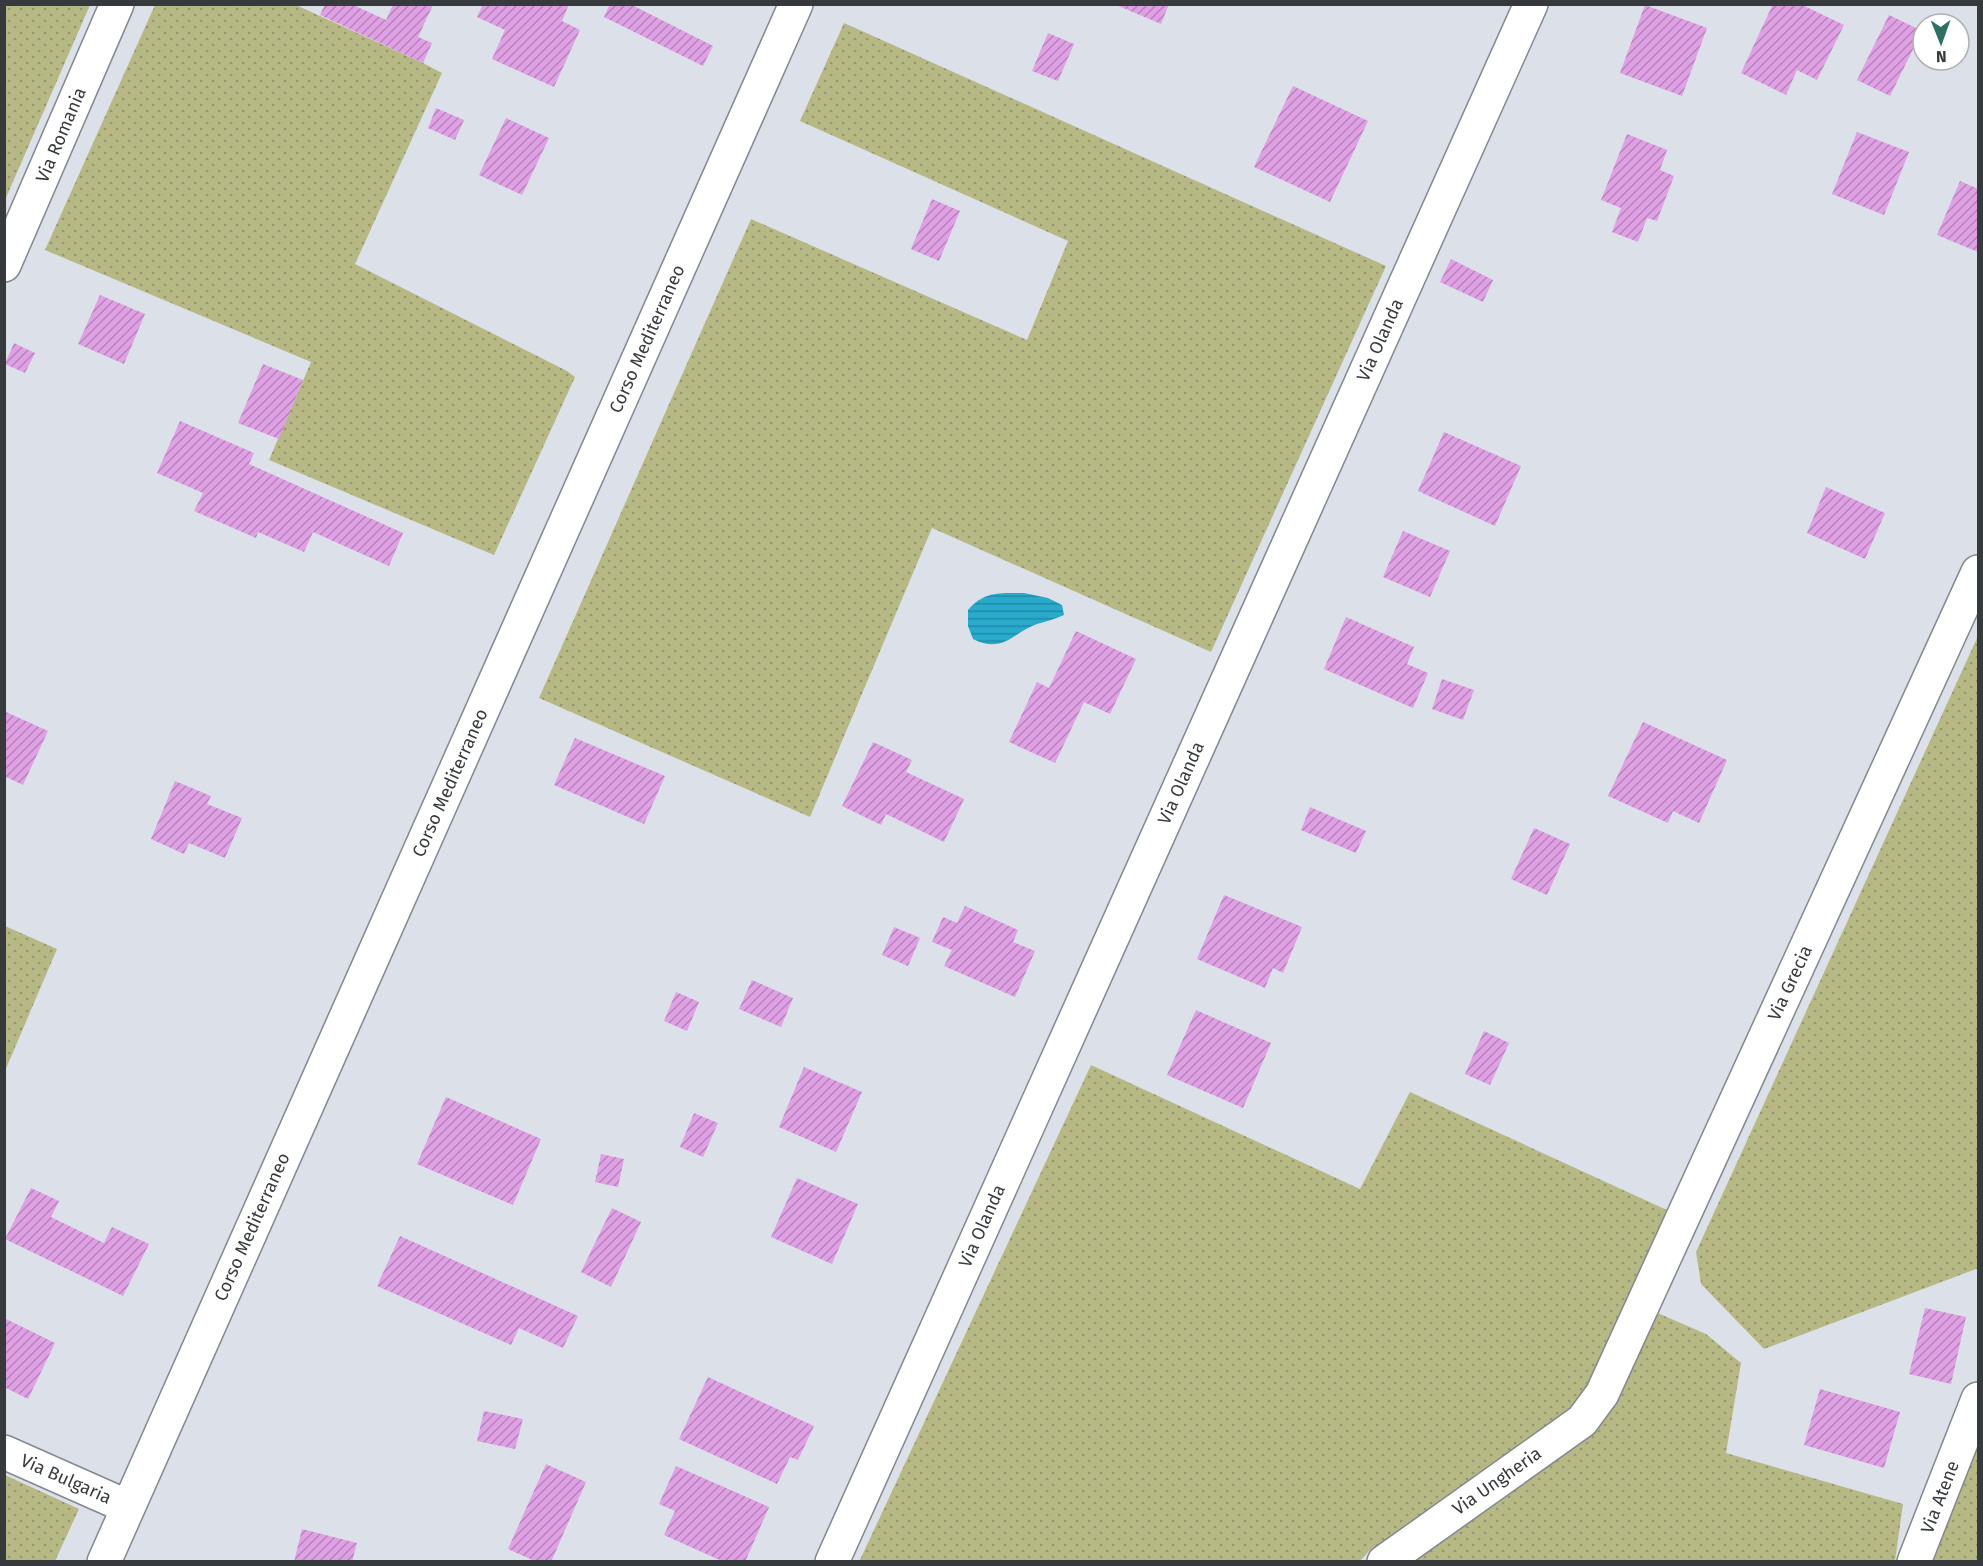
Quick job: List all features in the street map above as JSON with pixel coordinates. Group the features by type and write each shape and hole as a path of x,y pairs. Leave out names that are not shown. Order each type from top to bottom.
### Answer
{"street":[{"name":"Via Romania","path":"4,265 117,4"},
{"name":"Corso Mediterraneo","path":"104,1562 796,4"},
{"name":"Via Olanda","path":"832,1562 1531,4"},
{"name":"Via Grecia","path":"1602,1394 1978,572"},
{"name":"Via Ungheria","path":"1384,1562 1582,1421 1602,1394"},
{"name":"Via Atene","path":"1914,1562 1978,1399"},
{"name":"Via Bulgaria","path":"4,1452 128,1507"}],"green space":[{"path":"4,5 90,5 5,200"},
{"path":"155,5 296,5 442,73 355,264 575,377 494,555 269,460 311,362 45,250"},
{"path":"844,23 1386,266 1211,652 932,528 810,817 539,698 751,219 1027,340 1068,241 800,121"},
{"path":"1978,636 1978,1270 1764,1349 1701,1284 1696,1252"},
{"path":"5,926 57,949 5,1071"},
{"path":"1091,1065 1360,1189 1410,1092 1669,1211 1594,1382 1568,1414 1442,1509 1370,1550 1360,1561 859,1562"},
{"path":"1653,1311 1706,1334 1741,1363 1726,1453 1903,1504 1895,1561 1404,1562 1588,1436 1610,1413"},
{"path":"1978,1443 1978,1561 1928,1561"},
{"path":"5,1475 79,1509 55,1561 5,1561"}],"water":[{"path":"1024,593 1048,598 1062,605 1064,615 1037,624 1000,643 983,643 973,639 968,626 968,610 974,604 993,594"}],"building":[{"path":"325,4 351,4 386,20 393,5 433,5 418,37 432,43 423,63 320,15"},
{"path":"483,4 569,4 562,21 580,30 554,87 492,59 505,30 477,17"},
{"path":"610,4 630,4 713,46 703,66 604,17"},
{"path":"1114,4 1169,4 1161,24"},
{"path":"1773,4 1800,4 1844,25 1817,80 1797,70 1786,95 1741,73"},
{"path":"1645,5 1707,28 1682,96 1620,73"},
{"path":"1889,15 1911,26 1911,53 1890,96 1857,80"},
{"path":"1048,33 1074,44 1058,81 1032,71"},
{"path":"1293,86 1368,121 1330,202 1254,167"},
{"path":"436,108 464,120 455,140 428,128"},
{"path":"506,118 549,138 522,195 479,175"},
{"path":"1857,132 1909,152 1884,215 1832,194"},
{"path":"1627,134 1667,150 1660,170 1674,176 1657,221 1647,218 1638,242 1612,232 1621,208 1601,200"},
{"path":"1960,181 1978,189 1978,252 1937,235"},
{"path":"932,199 960,211 939,261 911,249"},
{"path":"1451,259 1493,280 1483,302 1440,282"},
{"path":"100,295 145,314 124,364 78,344"},
{"path":"14,343 35,353 25,373 5,364"},
{"path":"263,364 303,380 279,439 238,423"},
{"path":"180,421 254,453 249,464 403,533 389,566 313,532 304,552 258,532 256,538 194,511 203,493 157,473"},
{"path":"1444,432 1521,466 1495,526 1418,491"},
{"path":"1826,487 1885,513 1865,559 1807,533"},
{"path":"1403,531 1450,551 1430,597 1383,577"},
{"path":"1346,617 1414,647 1407,664 1428,673 1413,708 1324,669"},
{"path":"1076,631 1136,659 1110,714 1084,702 1055,763 1009,742 1037,682 1049,688"},
{"path":"1442,679 1474,690 1463,720 1432,709"},
{"path":"4,711 48,731 23,785 4,776"},
{"path":"1643,722 1727,760 1699,823 1673,811 1668,823 1608,796"},
{"path":"575,738 665,776 644,824 554,785"},
{"path":"873,742 912,760 906,772 964,799 944,842 886,814 881,825 842,806"},
{"path":"175,781 211,796 207,804 242,818 225,858 189,843 184,854 151,839"},
{"path":"1310,807 1366,831 1356,853 1301,830"},
{"path":"1534,828 1570,844 1547,895 1511,879"},
{"path":"1224,895 1302,927 1283,973 1273,968 1265,988 1197,959"},
{"path":"965,906 1018,930 1013,942 1035,951 1015,997 944,966 952,950 932,942 943,917 957,923"},
{"path":"894,927 920,938 908,966 882,955"},
{"path":"752,980 793,998 781,1027 739,1009"},
{"path":"676,992 699,1002 687,1031 664,1021"},
{"path":"1196,1010 1271,1043 1243,1108 1167,1075"},
{"path":"1484,1031 1509,1043 1490,1085 1465,1074"},
{"path":"804,1067 862,1092 836,1152 779,1127"},
{"path":"446,1097 541,1139 513,1205 417,1164"},
{"path":"694,1113 718,1123 703,1157 680,1147"},
{"path":"601,1154 624,1159 618,1187 595,1182"},
{"path":"797,1178 858,1204 832,1264 771,1237"},
{"path":"31,1188 59,1201 51,1217 104,1243 112,1227 149,1244 123,1296 5,1239"},
{"path":"612,1208 641,1222 611,1287 581,1272"},
{"path":"400,1236 578,1316 563,1348 519,1328 511,1345 377,1286"},
{"path":"1925,1308 1966,1317 1951,1384 1909,1374"},
{"path":"4,1318 55,1343 28,1399 4,1387"},
{"path":"708,1377 814,1426 798,1460 790,1457 777,1484 679,1439"},
{"path":"1820,1389 1900,1412 1884,1468 1804,1445"},
{"path":"484,1411 523,1419 515,1449 477,1441"},
{"path":"546,1464 586,1482 551,1562 537,1562 508,1549"},
{"path":"676,1466 769,1507 745,1562 724,1562 664,1535 675,1511 659,1504"},
{"path":"302,1529 357,1543 352,1562 294,1562"}]}
